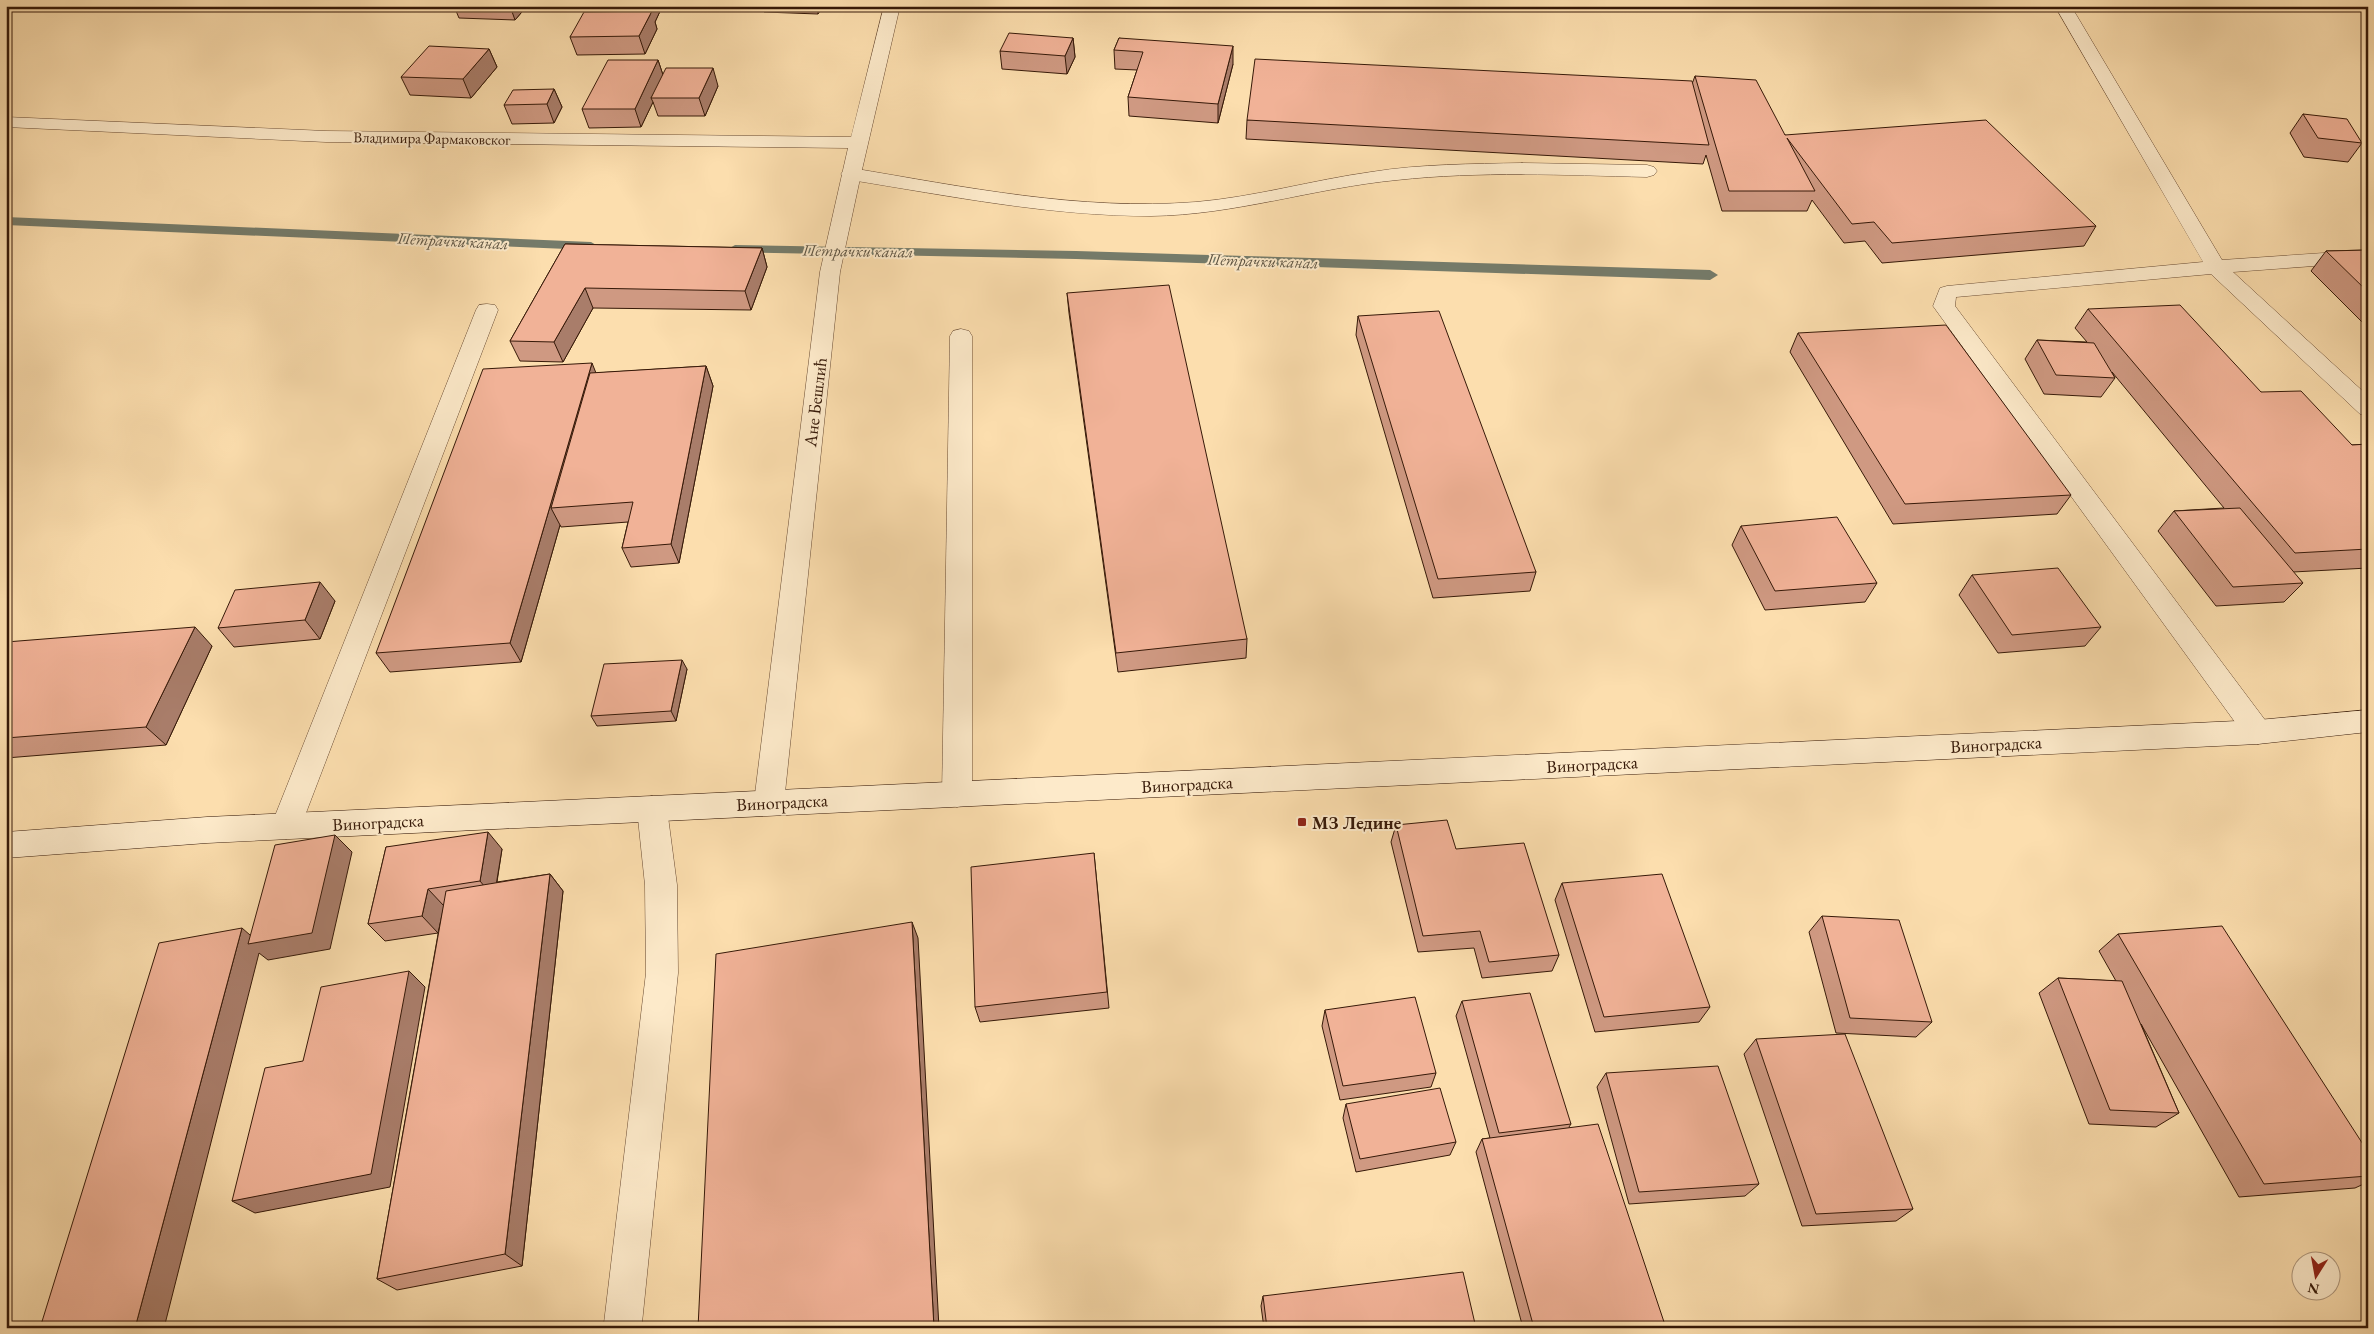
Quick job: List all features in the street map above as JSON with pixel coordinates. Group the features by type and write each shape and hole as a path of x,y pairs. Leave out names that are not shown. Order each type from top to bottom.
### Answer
{"street":[{"name":"Ане Бешлић","path":"769,802 830,272 858,143 892,6"},
{"path":"2063,6 2216,267 2368,409"},
{"name":"Владимира Фармаковског","path":"6,122 281,134 522,140 858,143"},
{"path":"851,174 1041,204 1117,209 1195,208 1396,174 1495,169 1647,171"},
{"path":"2258,732 1944,306 1947,292 2216,267 2368,256"},
{"path":"286,826 487,310"},
{"path":"957,795 961,336"},
{"name":"Виноградска","path":"6,845 286,826 2258,732 2368,721"},
{"path":"623,1323 662,973 660,885 652,809"}],"building":[{"path":"589,6 649,6 648,9 587,10"},
{"path":"652,11 639,36 570,37 584,12"},
{"path":"1009,33 1073,38 1065,56 1000,51"},
{"path":"1119,38 1233,46 1218,104 1128,97 1143,52 1114,50"},
{"path":"429,46 489,49 463,79 401,77"},
{"path":"1255,59 1692,81 1709,145 1247,120"},
{"path":"608,60 658,60 635,109 582,109"},
{"path":"666,68 713,68 699,98 651,98"},
{"path":"1695,76 1756,80 1785,135 1986,120 2096,226 1892,243 1874,222 1852,224 1787,138 1815,191 1729,191"},
{"path":"554,89 547,104 504,105 513,90"},
{"path":"2303,114 2347,119 2362,143 2318,138"},
{"path":"565,244 762,248 745,291 585,288 554,342 510,341"},
{"path":"2368,250 2368,292 2326,251"},
{"path":"1169,285 1247,639 1116,653 1067,293"},
{"path":"2180,305 2261,392 2301,391 2352,445 2368,444 2368,549 2295,553 2088,309"},
{"path":"1439,311 1536,572 1438,579 1358,316"},
{"path":"1946,325 2071,495 1905,504 1798,333"},
{"path":"2037,340 2094,343 2115,378 2056,375"},
{"path":"592,363 510,643 376,653 483,369"},
{"path":"706,366 671,544 622,548 633,502 551,508 590,373"},
{"path":"2240,508 2303,583 2233,587 2174,511"},
{"path":"1837,517 1877,583 1775,591 1741,526"},
{"path":"2058,568 2101,627 2012,635 1972,575"},
{"path":"320,582 305,620 218,628 235,590"},
{"path":"195,627 146,727 6,738 6,642"},
{"path":"682,660 671,711 591,716 604,664"},
{"path":"1447,820 1456,849 1524,843 1559,955 1489,962 1480,931 1423,936 1396,825"},
{"path":"488,832 480,881 428,889 422,916 368,924 386,847"},
{"path":"335,835 312,933 248,944 275,845"},
{"path":"1094,853 1107,992 975,1007 971,867"},
{"path":"550,874 505,1254 377,1279 446,891"},
{"path":"1662,874 1710,1007 1604,1017 1562,883"},
{"path":"1822,916 1899,920 1932,1022 1850,1018"},
{"path":"912,922 934,1328 698,1328 716,954"},
{"path":"2222,926 2368,1152 2368,1176 2264,1184 2118,934"},
{"path":"242,928 135,1328 40,1328 159,943"},
{"path":"409,971 371,1174 232,1201 265,1068 303,1061 321,987"},
{"path":"2058,978 2122,981 2179,1113 2110,1110"},
{"path":"1530,993 1571,1124 1499,1133 1462,1001"},
{"path":"1415,997 1436,1073 1343,1086 1325,1010"},
{"path":"1845,1034 1913,1209 1816,1214 1756,1039"},
{"path":"1718,1066 1759,1184 1639,1192 1606,1073"},
{"path":"1440,1088 1456,1142 1360,1159 1346,1104"},
{"path":"1598,1124 1666,1328 1534,1328 1482,1139"},
{"path":"1463,1272 1476,1328 1267,1328 1263,1296"}],"waterway":[{"name":"Петрачки канал","path":"6,221 591,246"},
{"name":"Петрачки канал","path":"735,249 1076,255 1710,275"}],"place":[{"name":"МЗ Ледине","path":"1302,822"}]}
